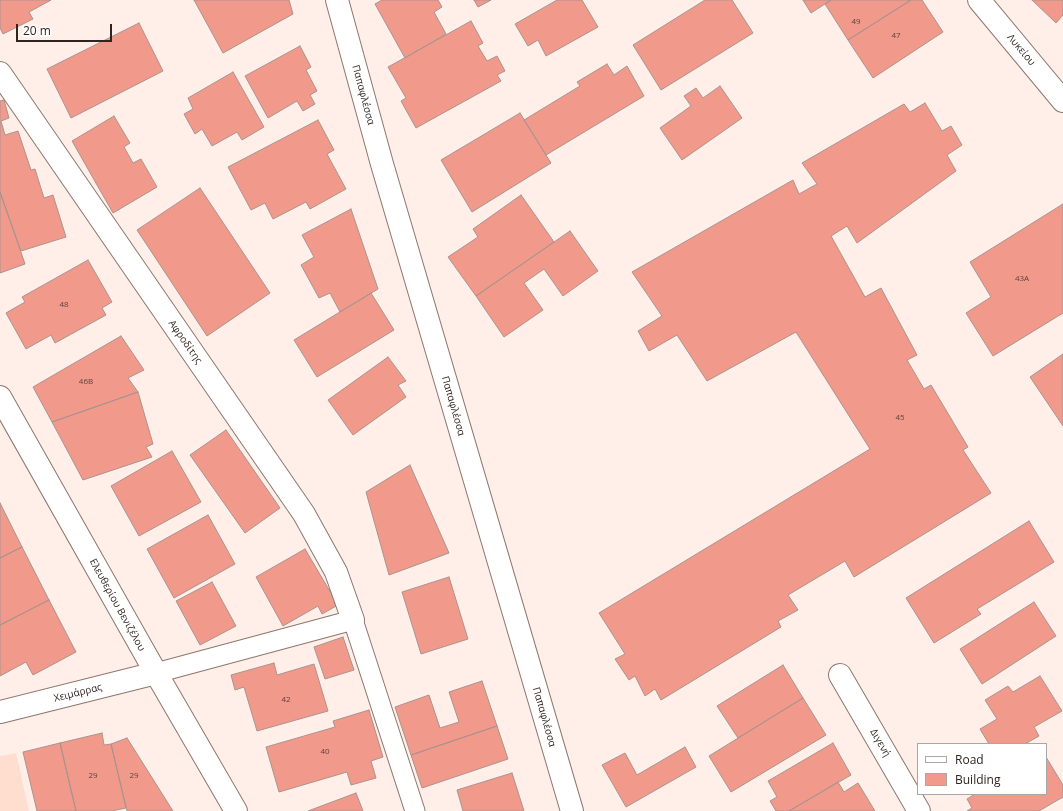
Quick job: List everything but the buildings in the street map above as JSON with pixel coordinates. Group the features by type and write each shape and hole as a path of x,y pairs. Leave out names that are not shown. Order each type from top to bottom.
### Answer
{"street":[{"name":"Παπαφλέσσα","path":"337,0 382,164 572,811"},
{"name":"Λυκείου","path":"979,0 1063,101"},
{"name":"Αφροδίτης","path":"0,73 304,514 336,572 354,620"},
{"name":"Ελευθερίου Βενιζέλου","path":"0,397 156,674 236,811"},
{"name":"Χειμάρρας","path":"0,712 156,674"},
{"name":"Διγενή","path":"840,675 919,811"}],"lane":[{"path":"156,674 354,620 415,811"}],"shaded area":[{"path":"16,753 29,811 0,811 0,756"}]}
